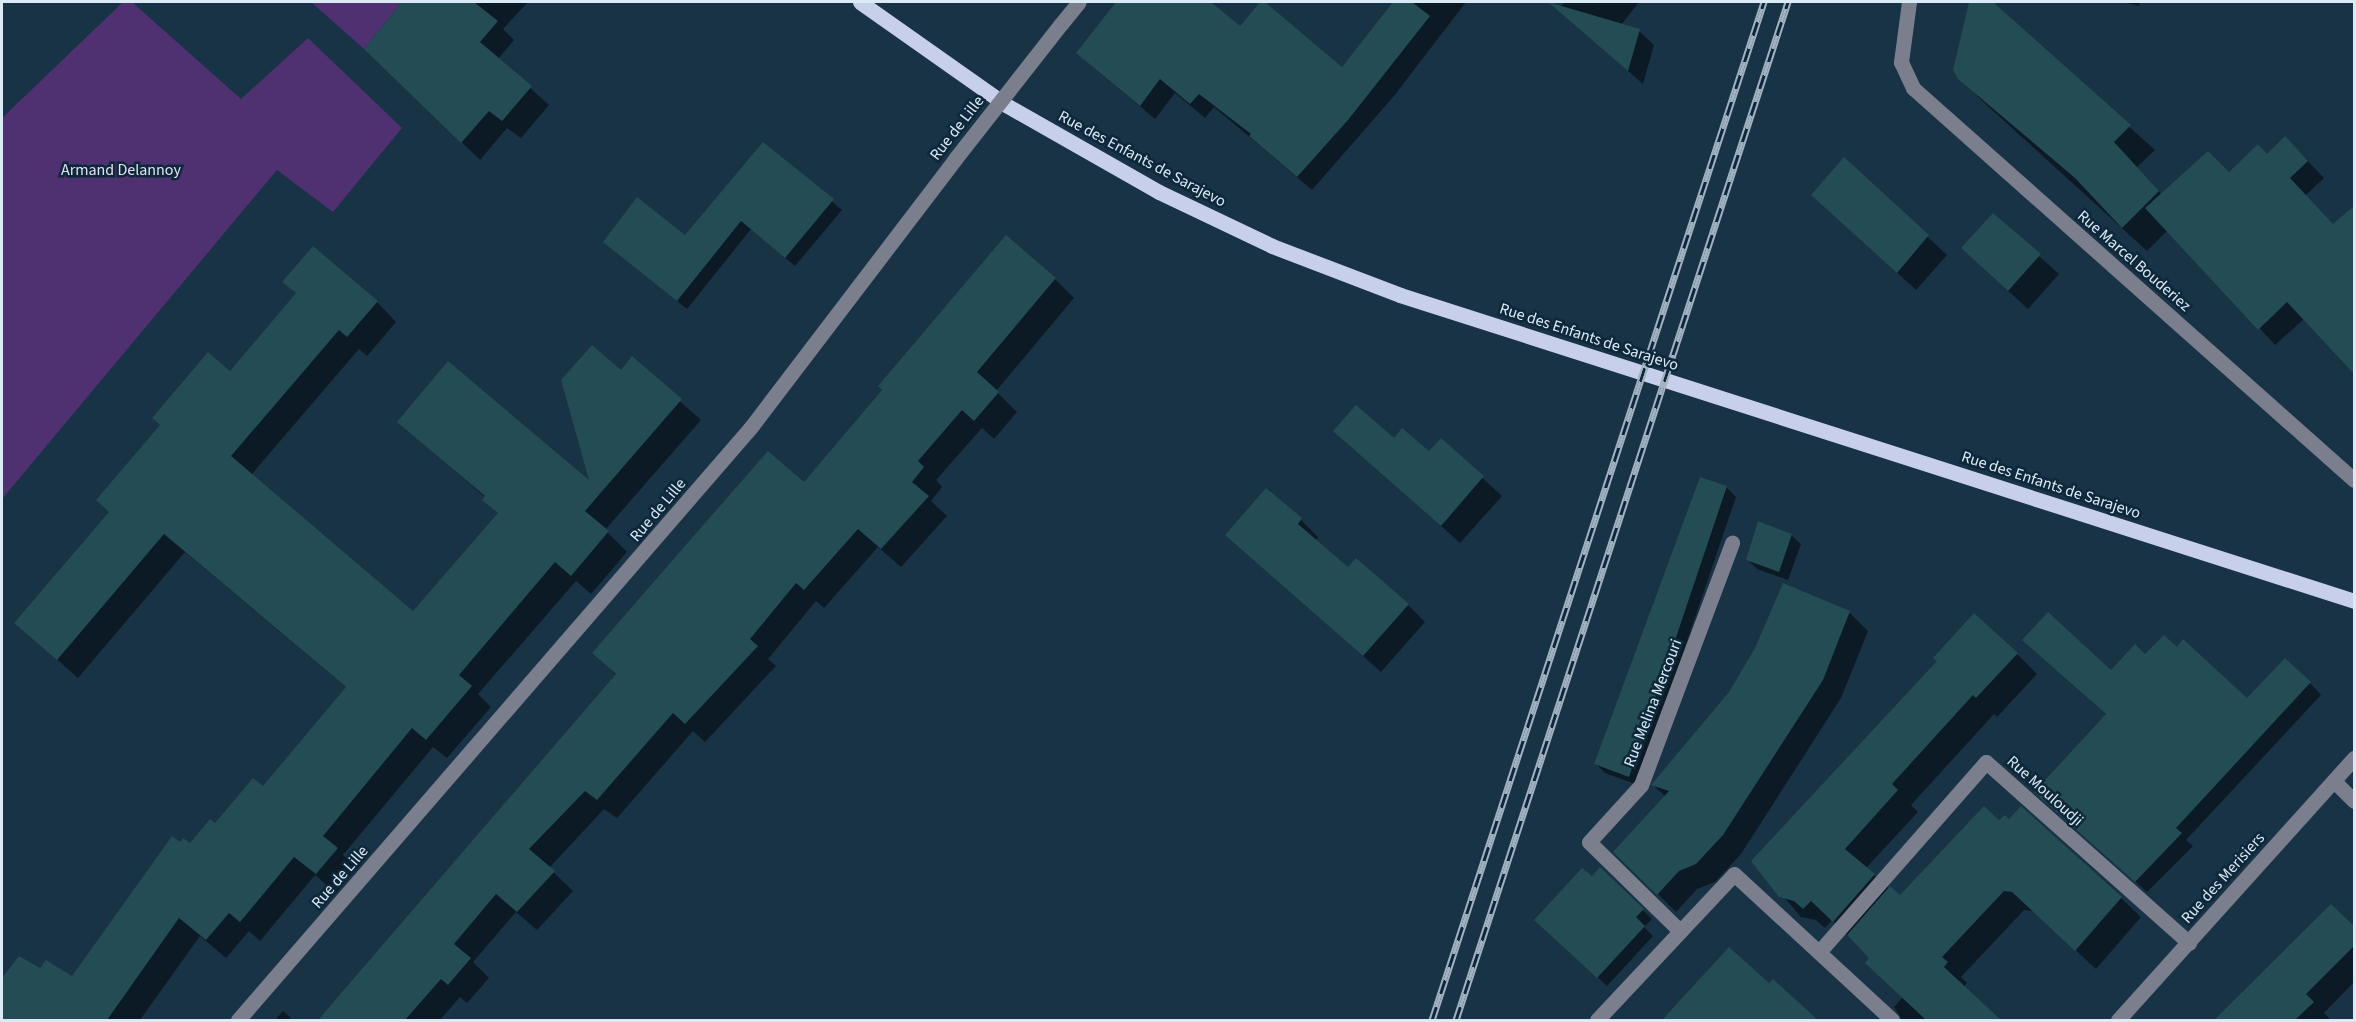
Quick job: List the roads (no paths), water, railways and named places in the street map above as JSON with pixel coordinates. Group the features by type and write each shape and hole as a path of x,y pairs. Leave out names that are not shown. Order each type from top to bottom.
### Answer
{"main road":[{"name":"Rue des Enfants de Sarajevo","path":"860,2 1006,105 1159,192 1272,246 1400,295 2355,601"}],"street":[{"name":"Rue de Lille","path":"238,1020 751,427 955,159 1079,2"},
{"name":"Rue Marcel Bouderiez","path":"1909,2 1901,62 1913,88 1924,100 2355,480"},
{"name":"Rue Melina Mercouri","path":"1680,931 1589,842 1641,785 1732,543"},
{"name":"Rue des Merisiers","path":"2118,1020 2355,759"},
{"name":"Rue Mouloudji","path":"1819,952 1986,762 2189,943"},
{"path":"2334,782 2355,801"},
{"path":"1597,1020 1734,874 1892,1020"}],"railway":[{"path":"1432,1020 1764,2"},
{"path":"1456,1020 1788,2"}],"park label":[{"name":"Armand Delannoy","path":"121,170"}]}
